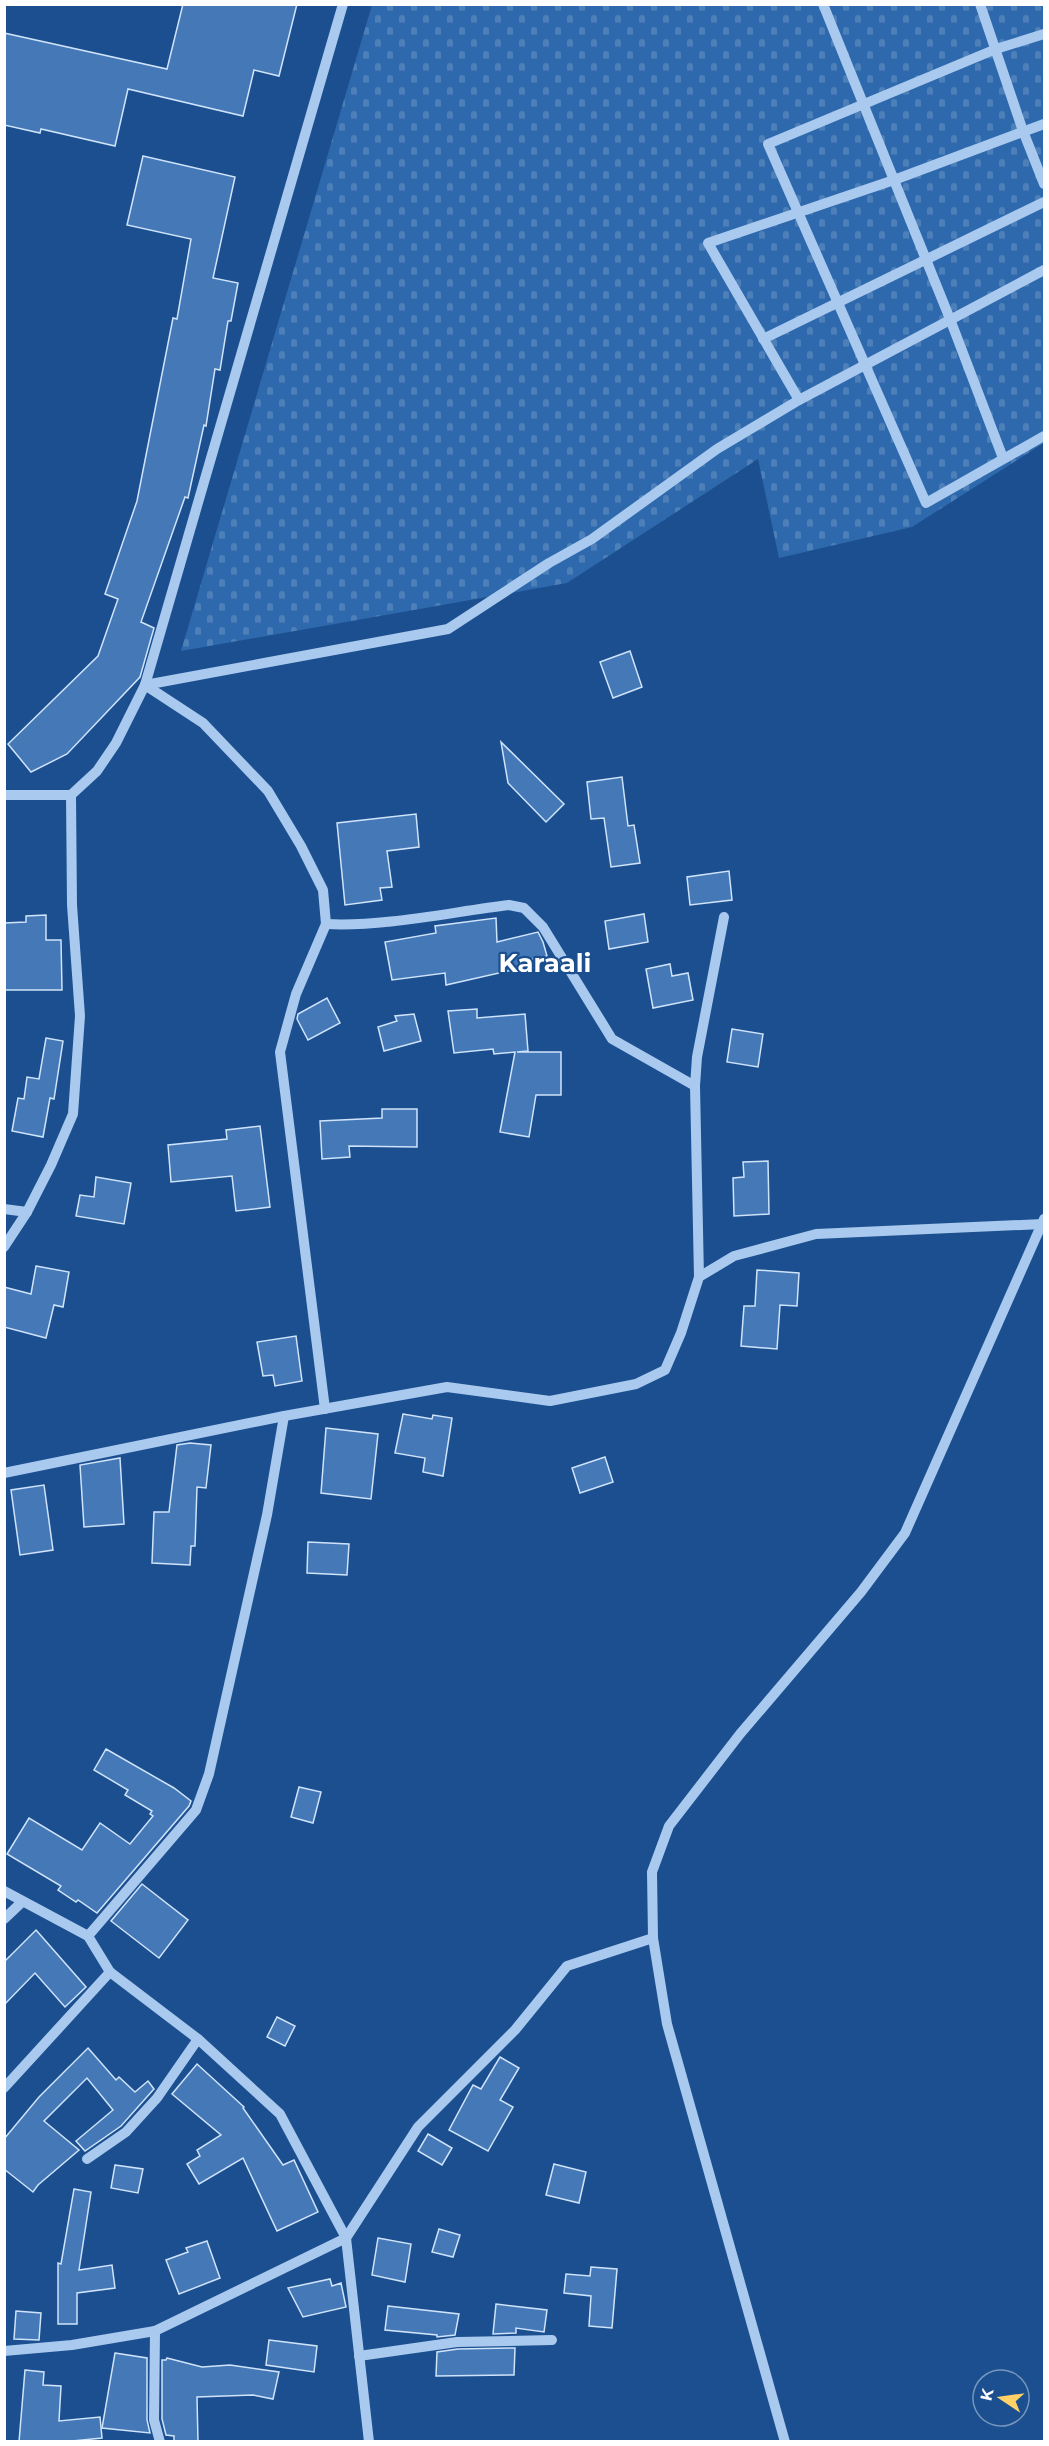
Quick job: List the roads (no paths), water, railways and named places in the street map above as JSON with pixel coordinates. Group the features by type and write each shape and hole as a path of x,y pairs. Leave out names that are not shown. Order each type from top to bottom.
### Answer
{"street":[{"path":"4,795 71,795 97,771 116,743 146,685 343,4"},
{"path":"980,4 1023,131 1044,184"},
{"path":"825,5 1003,458"},
{"path":"1044,34 996,49 768,144 927,502 1044,436"},
{"path":"799,400 708,243 894,180 1044,124"},
{"path":"763,339 1044,202"},
{"path":"146,685 448,629 549,563 592,539 717,449 799,400 1044,270"},
{"path":"146,685 203,723 268,791 301,846 323,890 326,924 296,994 280,1052 288,1131 325,1408"},
{"path":"4,1247 27,1212 73,1114 80,1016 72,905 71,795"},
{"path":"326,924 342,925 509,905 524,908 543,927 612,1039 695,1086"},
{"path":"4,1473 325,1408 447,1387 550,1401 636,1384 664,1370 681,1333 699,1277 695,1086 697,1057 724,917"},
{"path":"4,1209 27,1212"},
{"path":"699,1277 735,1256 816,1234 1043,1221 905,1533 861,1592 740,1734 669,1826 652,1872 653,1938 667,2024 785,2442"},
{"path":"88,1936 196,1810 209,1774 267,1515 284,1416"},
{"path":"4,1891 88,1936 110,1972 198,2038 280,2114 346,2238 369,2442"},
{"path":"4,1919 22,1902"},
{"path":"4,2351 72,2345 155,2331 346,2238 418,2127 516,2030 567,1966 653,1938"},
{"path":"4,2088 110,1972"},
{"path":"87,2159 126,2132 158,2098 198,2038"},
{"path":"155,2331 154,2420 160,2442"},
{"path":"359,2356 457,2342 552,2340"}],"district":[{"name":"Karaali","path":"545,963"}]}
